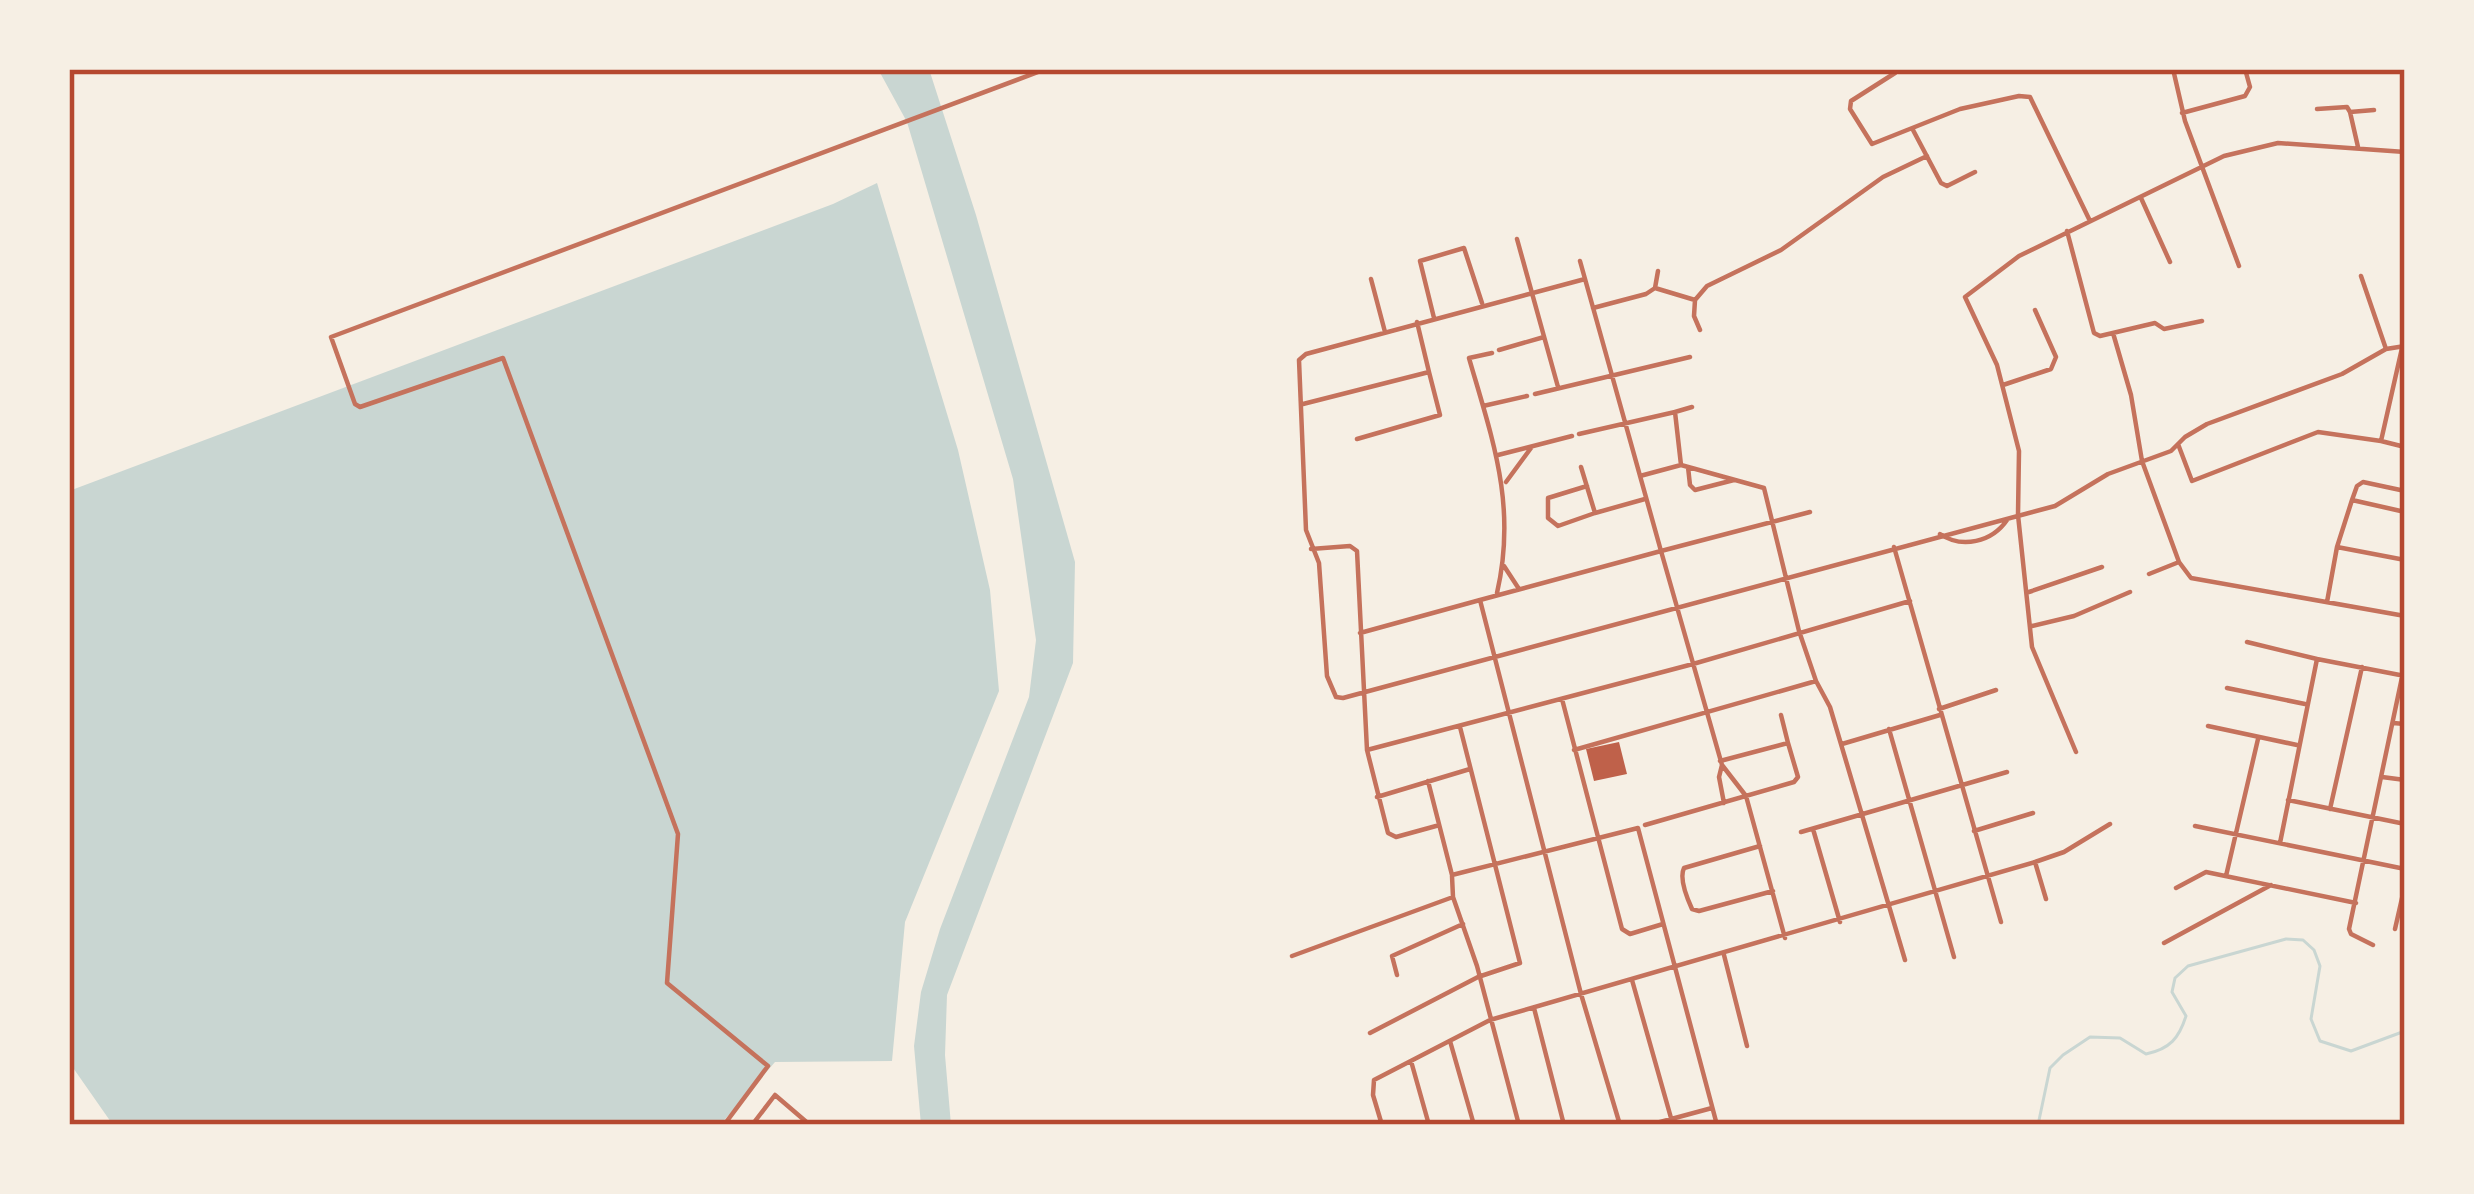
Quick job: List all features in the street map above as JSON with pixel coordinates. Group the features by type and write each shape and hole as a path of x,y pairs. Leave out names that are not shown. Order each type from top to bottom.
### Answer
{"street":[{"path":"724,1125 767,1066 668,983 678,834 503,358 360,407 332,337 1046,69"},
{"path":"2173,69 2182,113 2240,266"},
{"path":"2182,113 2245,95 2250,87 2246,69"},
{"path":"1894,73 1853,98 1850,109 1872,144 1960,110 2030,97 2090,221"},
{"path":"2317,109 2347,106 2359,148"},
{"path":"2350,112 2374,110"},
{"path":"1913,130 1937,179 1947,186 1976,172"},
{"path":"2076,752 2034,652 2018,515 2021,467 2003,385 1965,297 2020,256 2202,165 2278,143 2405,152"},
{"path":"1700,330 1694,316 1695,300 1715,281 1794,242 1883,176 1927,156"},
{"path":"2141,198 2170,262"},
{"path":"2067,231 2090,326 2100,336 2155,323 2162,330 2202,321"},
{"path":"1517,239 1558,387"},
{"path":"1434,318 1420,261 1464,248 1483,305"},
{"path":"1580,261 1705,713 1721,763 1746,796 1786,938"},
{"path":"1593,308 1646,294 1655,288 1658,271"},
{"path":"2361,276 2386,350"},
{"path":"1371,279 1385,332"},
{"path":"1586,279 1301,357 1306,530 1319,563 1330,687 1336,697 2064,502 2097,480 2167,453 2207,424 2404,346 2381,441"},
{"path":"1655,288 1695,300"},
{"path":"2003,385 2050,369 2054,363 2056,356 2035,310"},
{"path":"1417,322 1439,415"},
{"path":"2113,333 2131,395 2142,461 2179,562 2200,582 2405,616"},
{"path":"1497,595 1507,544 1503,485 1469,358 1544,337"},
{"path":"1483,406 1690,357"},
{"path":"1303,404 1429,372"},
{"path":"1498,455 1692,407"},
{"path":"1357,439 1448,412"},
{"path":"1676,412 1690,485 1698,491 1738,479"},
{"path":"2178,444 2192,481 2318,432 2405,447"},
{"path":"1503,485 1531,448"},
{"path":"1639,476 1684,466 1764,488 1799,631 1816,681 1826,693 1905,959"},
{"path":"1581,467 1595,513"},
{"path":"2327,602 2337,547 2358,484 2405,491"},
{"path":"1587,487 1548,498 1548,518 1558,526 1645,499"},
{"path":"2352,500 2405,512"},
{"path":"1360,633 1810,512"},
{"path":"1940,534 1952,542 1970,542 1997,534 2009,517"},
{"path":"1311,549 1350,546 1357,551 1367,746 1391,836 1438,825"},
{"path":"1894,547 2001,922"},
{"path":"2337,547 2405,560"},
{"path":"2149,574 2179,562"},
{"path":"1504,566 1519,589"},
{"path":"2029,592 2102,567"},
{"path":"2032,626 2074,616 2130,592"},
{"path":"1480,600 1581,994 1620,1125"},
{"path":"1367,746 1460,727 1910,601"},
{"path":"2247,642 2404,676"},
{"path":"2280,843 2317,659"},
{"path":"2373,945 2349,932 2405,663"},
{"path":"2330,809 2362,667"},
{"path":"1574,750 1816,681"},
{"path":"2227,688 2306,704"},
{"path":"1842,744 1996,690"},
{"path":"1562,699 1622,929 1630,934 1663,924"},
{"path":"1452,875 1546,854 1797,780 1780,716"},
{"path":"2393,722 2405,724"},
{"path":"2209,726 2298,746"},
{"path":"1370,1033 1478,977 1520,963 1460,727"},
{"path":"1889,729 1954,957"},
{"path":"2226,876 2258,739"},
{"path":"1721,763 1788,743"},
{"path":"1721,763 1724,803"},
{"path":"1377,796 1471,768"},
{"path":"1801,832 2007,772"},
{"path":"2382,777 2405,780"},
{"path":"1428,781 1452,875 1453,897 1519,1125"},
{"path":"2288,800 2405,824"},
{"path":"1973,831 2033,813"},
{"path":"1382,1125 1372,1086 1380,1076 1490,1020 2036,862 2064,852 2110,824"},
{"path":"2195,826 2405,868"},
{"path":"1641,827 1718,1125"},
{"path":"1813,828 1840,922"},
{"path":"1760,846 1684,868 1689,902 1699,911 1773,892"},
{"path":"2036,862 2046,899"},
{"path":"2176,888 2210,873 2356,903"},
{"path":"2164,943 2271,885"},
{"path":"2395,929 2405,885"},
{"path":"1292,956 1453,897"},
{"path":"1396,975 1392,956 1463,923"},
{"path":"1724,955 1747,1046"},
{"path":"1632,980 1672,1121"},
{"path":"1534,1006 1564,1125"},
{"path":"1450,1041 1474,1125"},
{"path":"1411,1060 1429,1125"},
{"path":"752,1125 776,1095 809,1125"},
{"path":"1648,1125 1712,1108"}],"shaded area":[{"path":"878,69 929,69 976,215 1075,562 1073,663 947,995 945,1055 951,1125 921,1125 914,1046 921,992 940,929 1029,697 1036,640 1013,479 907,122"},
{"path":"877,183 958,450 990,590 999,691 905,922 892,1061 775,1062 720,1125 113,1125 69,1062 69,491 833,204"}],"building":[{"path":"1619,742 1627,774 1594,781 1586,749"}],"waterway":[{"path":"2038,1125 2050,1068 2063,1055 2090,1037 2120,1038 2146,1054 2167,1046 2186,1016 2172,992 2175,978 2188,966 2286,939 2303,940 2314,950 2320,966 2311,1019 2320,1041 2351,1051 2405,1031"}]}
